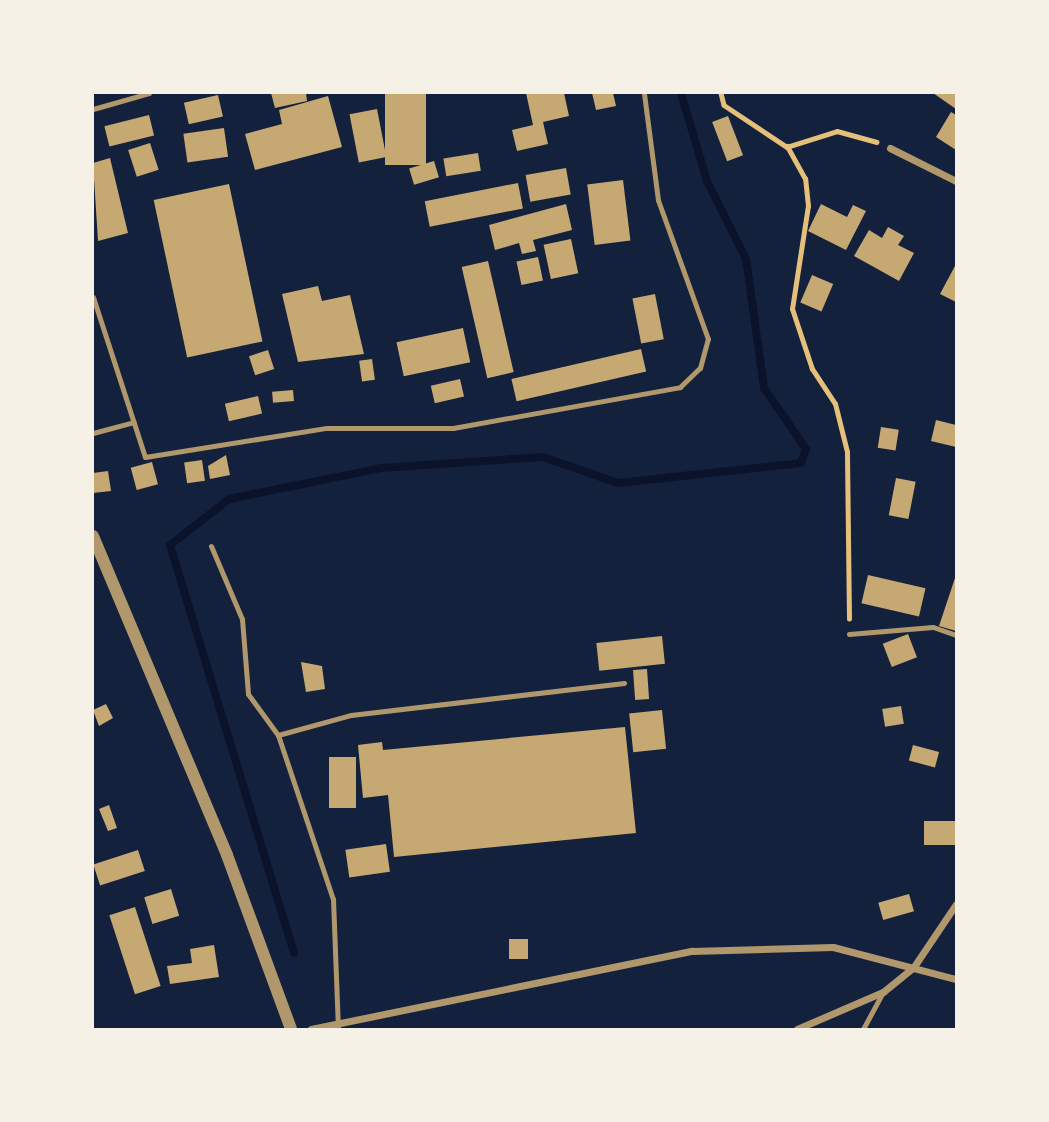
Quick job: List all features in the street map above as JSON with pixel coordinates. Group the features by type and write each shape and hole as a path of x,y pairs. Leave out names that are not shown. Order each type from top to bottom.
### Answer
{"street":[{"path":"890,148 956,181"},
{"path":"93,536 227,855 291,1029"},
{"path":"797,1029 883,992 913,968 956,904"},
{"path":"311,1029 338,1027 692,951 833,947 956,979"}],"lane":[{"path":"93,109 149,93"},
{"path":"93,297 145,457 327,428 453,428 680,387 700,368 708,339 658,200 645,93"},
{"path":"93,433 134,422"},
{"path":"211,546 242,619 248,694 278,735 333,899 338,1027"},
{"path":"849,634 933,626 956,635"},
{"path":"278,735 351,715 624,683"},
{"path":"863,1029 883,992"}],"path":[{"path":"721,93 724,105 787,147 806,179 808,206 792,309 813,369 835,404 847,452 849,634"},
{"path":"787,147 853,130 890,148"}],"building":[{"path":"271,93 306,93 307,101 275,108"},
{"path":"385,93 426,93 426,165 385,165"},
{"path":"526,93 564,93 569,116 543,122 548,144 517,151 512,130 533,125"},
{"path":"592,93 613,93 616,106 596,110"},
{"path":"933,93 956,93 956,109"},
{"path":"218,95 223,116 189,124 184,103"},
{"path":"328,96 342,147 255,170 245,134 282,124 279,110"},
{"path":"377,109 386,157 359,162 350,114"},
{"path":"951,112 956,115 956,150 936,137"},
{"path":"149,115 154,135 109,147 104,126"},
{"path":"728,116 743,155 727,161 712,122"},
{"path":"224,128 228,157 187,162 183,134"},
{"path":"150,143 159,170 137,177 128,150"},
{"path":"478,153 481,171 446,176 443,158"},
{"path":"110,158 128,233 98,241 93,163"},
{"path":"434,161 439,177 414,185 409,169"},
{"path":"566,168 571,195 530,202 526,175"},
{"path":"623,180 630,241 595,245 587,184"},
{"path":"518,183 523,209 430,227 425,201"},
{"path":"229,184 262,341 187,357 154,200"},
{"path":"566,204 572,230 533,240 536,251 522,254 519,243 495,250 489,225"},
{"path":"821,204 847,217 853,205 866,211 846,250 808,231"},
{"path":"888,227 904,236 898,245 914,253 899,281 854,256 869,230 882,238"},
{"path":"571,239 578,273 551,279 544,245"},
{"path":"538,257 543,280 521,285 516,262"},
{"path":"488,261 514,372 487,378 462,267"},
{"path":"956,264 956,302 940,294"},
{"path":"812,275 833,284 821,312 800,303"},
{"path":"318,286 322,301 350,295 364,354 298,362 282,294"},
{"path":"655,294 664,339 641,344 632,298"},
{"path":"463,328 470,362 404,376 396,342"},
{"path":"641,349 646,371 517,401 511,379"},
{"path":"268,350 274,369 255,375 249,356"},
{"path":"372,359 375,380 362,382 359,361"},
{"path":"460,379 464,397 435,403 431,386"},
{"path":"293,390 294,401 273,403 272,392"},
{"path":"258,396 262,414 229,421 225,404"},
{"path":"936,420 956,425 956,447 931,441"},
{"path":"881,427 899,430 895,451 878,448"},
{"path":"226,455 230,475 210,479 208,466"},
{"path":"202,460 205,481 187,483 184,463"},
{"path":"152,462 158,484 137,490 131,468"},
{"path":"108,471 111,491 93,493 93,473"},
{"path":"896,478 916,482 908,519 889,515"},
{"path":"868,575 925,588 919,617 861,603"},
{"path":"956,575 956,631 939,626"},
{"path":"908,634 917,657 892,667 883,644"},
{"path":"662,636 665,664 599,671 596,643"},
{"path":"301,662 322,666 325,689 306,692"},
{"path":"647,669 649,699 635,700 633,670"},
{"path":"106,704 113,718 99,726 93,710"},
{"path":"901,706 904,724 885,727 882,709"},
{"path":"662,710 666,749 633,752 629,713"},
{"path":"625,727 636,833 394,857 388,795 363,798 358,745 382,742 383,750"},
{"path":"913,745 939,752 935,767 909,760"},
{"path":"329,757 356,757 356,808 329,808"},
{"path":"109,805 117,828 108,831 99,809"},
{"path":"924,821 956,821 956,845 924,845"},
{"path":"386,844 390,872 349,877 345,850"},
{"path":"138,850 145,871 100,885 93,865"},
{"path":"171,889 179,916 152,924 144,897"},
{"path":"909,894 914,911 883,920 878,903"},
{"path":"135,907 161,986 135,994 109,915"},
{"path":"509,939 528,939 528,959 509,959"},
{"path":"214,945 219,977 170,984 167,966 192,963 190,949"}],"waterway":[{"path":"294,953 170,545 229,499 381,468 543,457 618,483 801,463 806,449 764,388 746,259 707,181 681,93"}]}
